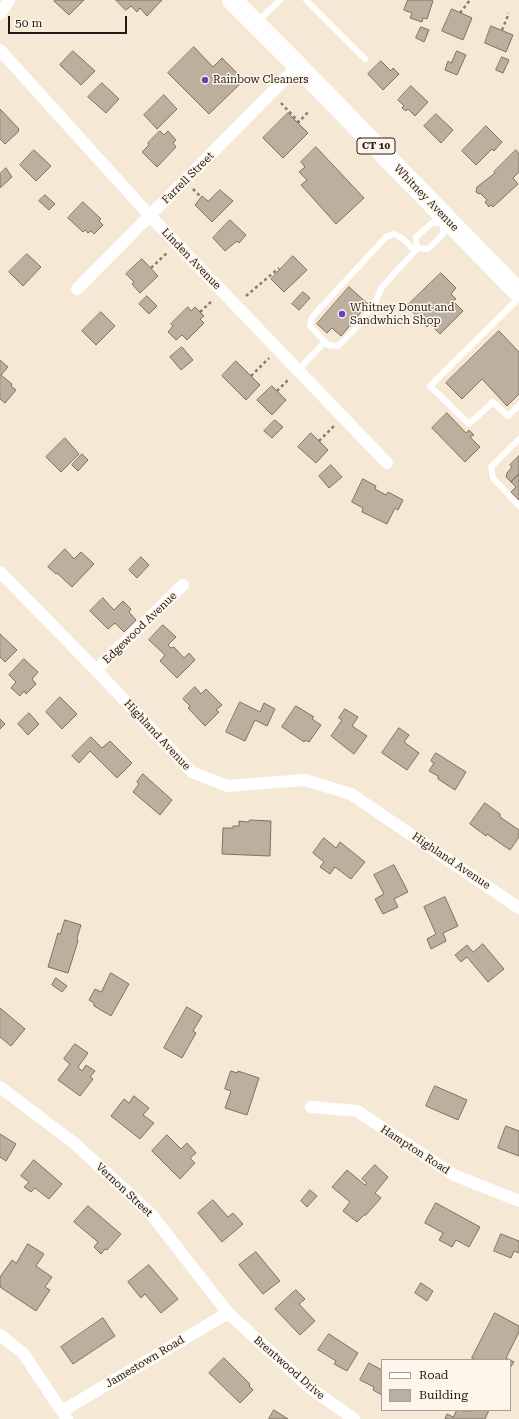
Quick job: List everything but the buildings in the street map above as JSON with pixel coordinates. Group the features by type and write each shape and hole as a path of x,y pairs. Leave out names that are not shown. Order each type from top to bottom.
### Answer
{"main road":[{"name":"Whitney Avenue","path":"232,0 298,66 445,221 519,293"}],"street":[{"path":"0,14 9,0"},
{"name":"Linden Avenue","path":"0,50 150,216 387,463"},
{"name":"Farrell Street","path":"77,289 298,66"},
{"name":"Highland Avenue","path":"0,572 96,670 192,772 227,786 305,780 351,794 519,908"},
{"name":"Edgewood Avenue","path":"96,670 183,585"},
{"name":"Vernon Street","path":"0,1087 74,1143 151,1214 228,1313"},
{"name":"Hampton Road","path":"311,1107 357,1111 454,1175 519,1200"},
{"name":"Jamestown Road","path":"64,1415 228,1313"},
{"name":"Brentwood Drive","path":"228,1313 309,1387 354,1419"},
{"path":"0,1335 23,1353 64,1415"}],"lane":[{"path":"256,24 280,0"},
{"path":"306,0 365,59"},
{"path":"445,221 432,222 416,237 416,250 382,287 374,305 357,327 338,346 328,345 310,326 312,317 386,237 394,234 403,239 416,250 428,249 443,234 445,221"},
{"path":"519,298 430,386 469,424 493,402 508,416 519,405"},
{"path":"298,370 325,342"},
{"path":"519,439 492,467 493,478 519,506"}],"path":[{"path":"460,13 470,0"},
{"path":"502,30 509,13"},
{"path":"279,101 299,122 309,111"},
{"path":"151,268 177,244"},
{"path":"236,305 279,268"},
{"path":"251,376 278,349"},
{"path":"319,441 343,417"}],"place":[{"name":"Rainbow Cleaners","path":"205,80"},
{"name":"Whitney Donut and Sandwhich Shop","path":"342,314"}]}
